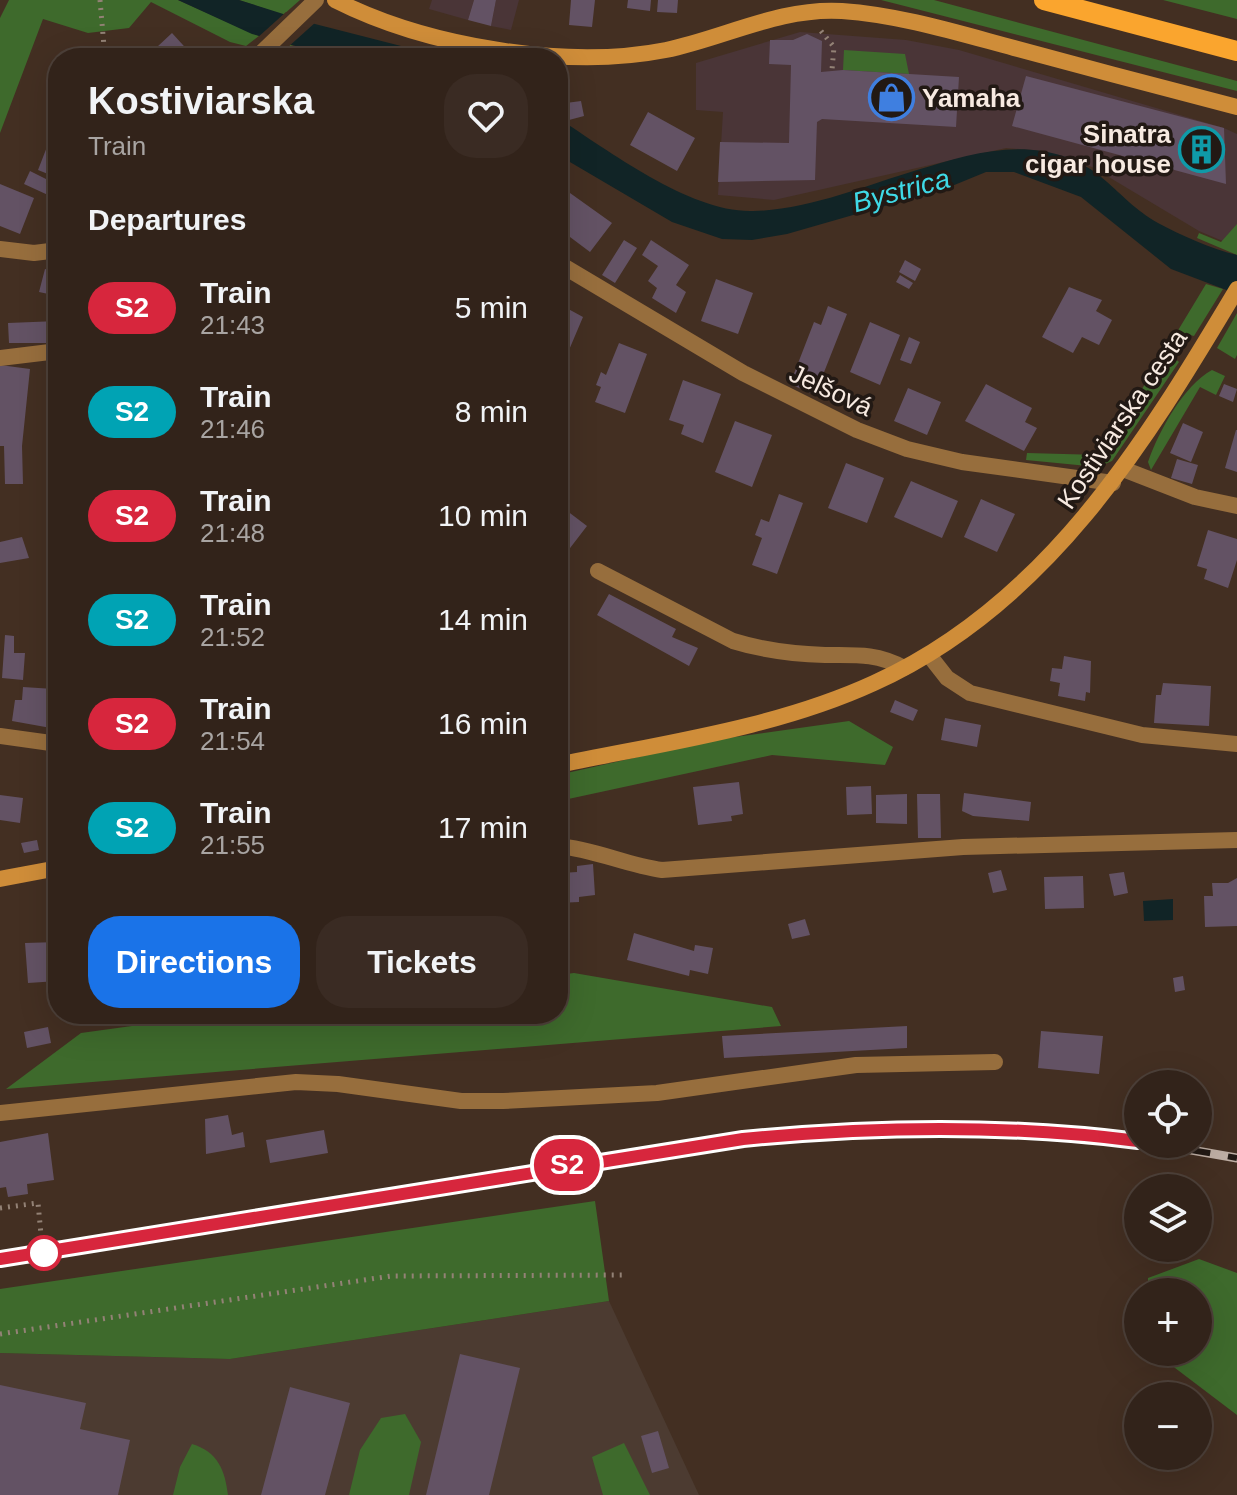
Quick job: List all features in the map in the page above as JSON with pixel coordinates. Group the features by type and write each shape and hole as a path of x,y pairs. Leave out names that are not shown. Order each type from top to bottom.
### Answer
{"main road":[{"path":"1044,0 1237,51"}],"street":[{"path":"335,0 432,34 499,48"},
{"path":"266,48 312,5"},
{"path":"568,58 666,50 789,15 843,11 892,18 977,38 1237,107"},
{"path":"0,249 34,253 48,251"},
{"name":"Jelšová","path":"568,269 743,373 857,430 907,449 962,462 1113,483"},
{"name":"Kostiviarska cesta","path":"568,763 754,723 828,701 947,646 1035,573 1069,539 1123,469 1233,296"},
{"path":"0,358 48,352"},
{"path":"1123,469 1195,497 1237,506"},
{"path":"598,571 733,641 756,648 823,655 870,654 904,668"},
{"path":"929,655 947,678 970,693 1142,735 1237,744"},
{"path":"0,736 48,743"},
{"path":"568,847 630,866 662,870 963,847 1237,840"},
{"path":"0,879 48,870"},
{"path":"0,1113 296,1082 338,1084 461,1101 503,1101 657,1093 856,1065 995,1062"}],"path":[{"path":"100,0 104,48"},
{"path":"820,30 834,47 832,70"},
{"path":"0,1208 38,1203 42,1245"},
{"path":"0,1334 391,1276 626,1275"}],"shaded area":[{"path":"432,0 474,0 468,20 429,9"},
{"path":"496,0 519,0 511,30 491,26"},
{"path":"800,32 906,40 959,50 1237,134 1237,247 1199,231 1092,167 1044,151 1006,148 774,200 718,195 723,112 696,110 696,63"},
{"path":"609,1301 699,1495 0,1495 0,1353 230,1359"}],"green space":[{"path":"9,0 178,0 259,36 246,46 230,42 151,2 129,28 88,33 43,19 0,133 0,18"},
{"path":"239,0 300,0 283,15"},
{"path":"881,0 934,0 1237,81 1237,91"},
{"path":"1163,0 1237,0 1237,19 1167,1"},
{"path":"844,50 905,54 909,74 843,70"},
{"path":"1237,224 1237,255 1197,238 1199,233 1221,242"},
{"path":"1206,284 1223,289 1194,336 1177,332"},
{"path":"1237,313 1237,355 1235,359 1217,348"},
{"path":"1166,351 1179,362 1112,461 1098,467 1026,460 1027,453 1100,455"},
{"path":"1212,370 1225,376 1216,395 1200,387 1151,470 1148,462 1173,410 1191,387"},
{"path":"849,721 893,747 885,765 772,755 568,799 568,773 713,740"},
{"path":"568,974 772,1007 781,1026 6,1089 81,1033 146,1024 568,1024"},
{"path":"595,1201 609,1301 230,1359 0,1353 0,1289"},
{"path":"1191,1262 1207,1262 1237,1273 1237,1415 1212,1396 1212,1382 1194,1382 1172,1366 1212,1366 1212,1278 1148,1278"},
{"path":"405,1414 421,1442 409,1495 349,1495 360,1450 381,1418"},
{"path":"624,1443 650,1495 603,1495 592,1457"},
{"path":"192,1444 201,1447 219,1463 228,1495 173,1495 180,1467"}],"water":[{"path":"178,0 239,0 315,24 409,48 303,48 252,34"},
{"name":"Bystrica","path":"568,124 651,178 678,191 729,209 753,211 815,202 978,153 1026,149 1063,156 1094,171 1158,223 1196,241 1237,255 1237,294 1171,269 1081,197 1014,172 986,172 947,188 787,234 752,240 722,239 672,222 568,161"},
{"path":"1173,899 1173,920 1144,921 1143,901"}],"pier":[{"path":"286,12 317,21 287,48 256,39"}],"building":[{"path":"474,0 496,0 491,26 468,20"},
{"path":"571,0 595,0 592,27 569,25"},
{"path":"628,0 651,0 650,11 627,8"},
{"path":"658,0 678,0 677,13 657,12"},
{"path":"172,33 186,48 158,48"},
{"path":"807,34 822,41 821,72 843,70 959,77 956,127 822,119 817,122 815,180 718,182 720,142 789,143 791,65 769,64 770,40 793,40"},
{"path":"1026,76 1224,128 1226,184 1012,126"},
{"path":"581,101 584,116 568,119 568,103"},
{"path":"648,112 695,138 677,171 630,145"},
{"path":"48,144 48,174 38,170"},
{"path":"30,171 48,180 48,195 24,184"},
{"path":"0,184 34,198 20,234 0,226"},
{"path":"568,192 612,223 590,252 568,236"},
{"path":"624,240 637,248 615,283 602,275"},
{"path":"651,240 689,265 676,285 686,292 676,313 652,298 657,288 648,281 658,266 642,255"},
{"path":"905,260 921,269 915,281 899,272"},
{"path":"45,269 48,270 48,294 39,292"},
{"path":"900,275 913,283 909,289 896,282"},
{"path":"716,279 753,293 738,334 701,321"},
{"path":"1069,287 1102,300 1096,311 1112,320 1099,345 1082,337 1073,353 1042,337"},
{"path":"828,306 847,314 815,395 790,384 814,322 821,325"},
{"path":"568,309 583,317 568,350"},
{"path":"48,321 48,343 9,343 8,323"},
{"path":"870,322 900,335 880,385 850,372"},
{"path":"909,337 920,342 911,364 900,360"},
{"path":"619,343 647,354 625,413 595,402 601,387 596,385 601,372 606,375"},
{"path":"0,365 30,369 22,446 23,484 5,484 4,446 0,446"},
{"path":"683,380 721,394 703,443 681,434 684,425 669,420"},
{"path":"986,384 1032,408 1025,422 1037,428 1024,451 965,421"},
{"path":"1224,384 1237,389 1233,402 1219,396"},
{"path":"908,388 941,402 927,435 894,421"},
{"path":"735,421 772,435 752,487 715,472"},
{"path":"1183,423 1203,432 1191,462 1170,453"},
{"path":"1237,430 1237,472 1225,468"},
{"path":"1177,459 1198,465 1192,484 1171,478"},
{"path":"846,463 884,478 867,523 828,508"},
{"path":"911,481 958,501 942,538 894,517"},
{"path":"779,494 803,503 777,574 752,565 762,538 755,535 761,519 769,522"},
{"path":"981,499 1015,514 997,552 964,537"},
{"path":"568,512 587,526 568,551"},
{"path":"1208,530 1237,539 1237,560 1228,588 1204,579 1207,569 1197,566"},
{"path":"22,537 29,558 0,563 0,542"},
{"path":"609,594 676,629 672,637 698,648 689,666 597,615"},
{"path":"5,635 14,636 14,653 25,653 23,680 2,678"},
{"path":"1064,656 1091,661 1090,693 1086,692 1085,701 1058,696 1060,683 1050,681 1052,668 1062,669"},
{"path":"1163,683 1211,686 1209,726 1154,723 1156,695 1161,695"},
{"path":"23,687 48,689 48,727 12,721 15,700 22,700"},
{"path":"895,700 918,710 913,721 890,712"},
{"path":"945,718 981,725 977,747 941,740"},
{"path":"739,782 743,814 731,816 732,821 698,825 693,787"},
{"path":"871,786 872,814 847,815 846,787"},
{"path":"964,793 1031,802 1029,821 973,816 962,811"},
{"path":"907,794 907,824 876,823 876,795"},
{"path":"917,794 940,794 941,838 918,838"},
{"path":"0,795 23,798 20,823 0,820"},
{"path":"37,840 39,850 24,853 21,843"},
{"path":"593,864 595,895 579,897 579,902 568,903 568,873 577,872 577,866"},
{"path":"1001,870 1007,890 993,893 988,873"},
{"path":"1124,872 1128,893 1114,896 1109,874"},
{"path":"1083,876 1084,908 1045,909 1044,877"},
{"path":"1237,878 1237,926 1205,927 1204,896 1213,896 1212,883 1228,883"},
{"path":"805,919 810,935 792,939 788,924"},
{"path":"634,933 694,951 695,945 713,948 708,974 690,970 689,976 627,960"},
{"path":"48,942 48,982 28,983 25,943"},
{"path":"1183,976 1185,990 1175,992 1173,978"},
{"path":"907,1026 907,1048 724,1058 722,1036"},
{"path":"48,1027 51,1043 27,1048 24,1032"},
{"path":"1041,1031 1103,1036 1099,1074 1038,1068"},
{"path":"228,1115 232,1135 243,1132 245,1147 206,1154 205,1119"},
{"path":"324,1130 328,1153 270,1163 266,1140"},
{"path":"48,1133 54,1180 27,1184 28,1194 8,1197 6,1187 0,1188 0,1142"},
{"path":"460,1354 520,1368 489,1495 426,1495"},
{"path":"0,1385 86,1403 80,1429 130,1440 118,1495 0,1495"},
{"path":"290,1387 350,1403 325,1495 261,1495"},
{"path":"658,1431 669,1468 652,1473 641,1436"}],"railway":[{"path":"0,1260 743,1139 842,1131 940,1128 1124,1139"},
{"path":"1212,1154 1237,1158"}],"train":[{"name":"S2","path":"0,1259 645,1152 743,1139 842,1130 940,1128 1038,1131 1124,1139"}],"place":[{"name":"Yamaha","path":"891,98"},
{"name":"Sinatra cigar house","path":"1202,149"}]}
